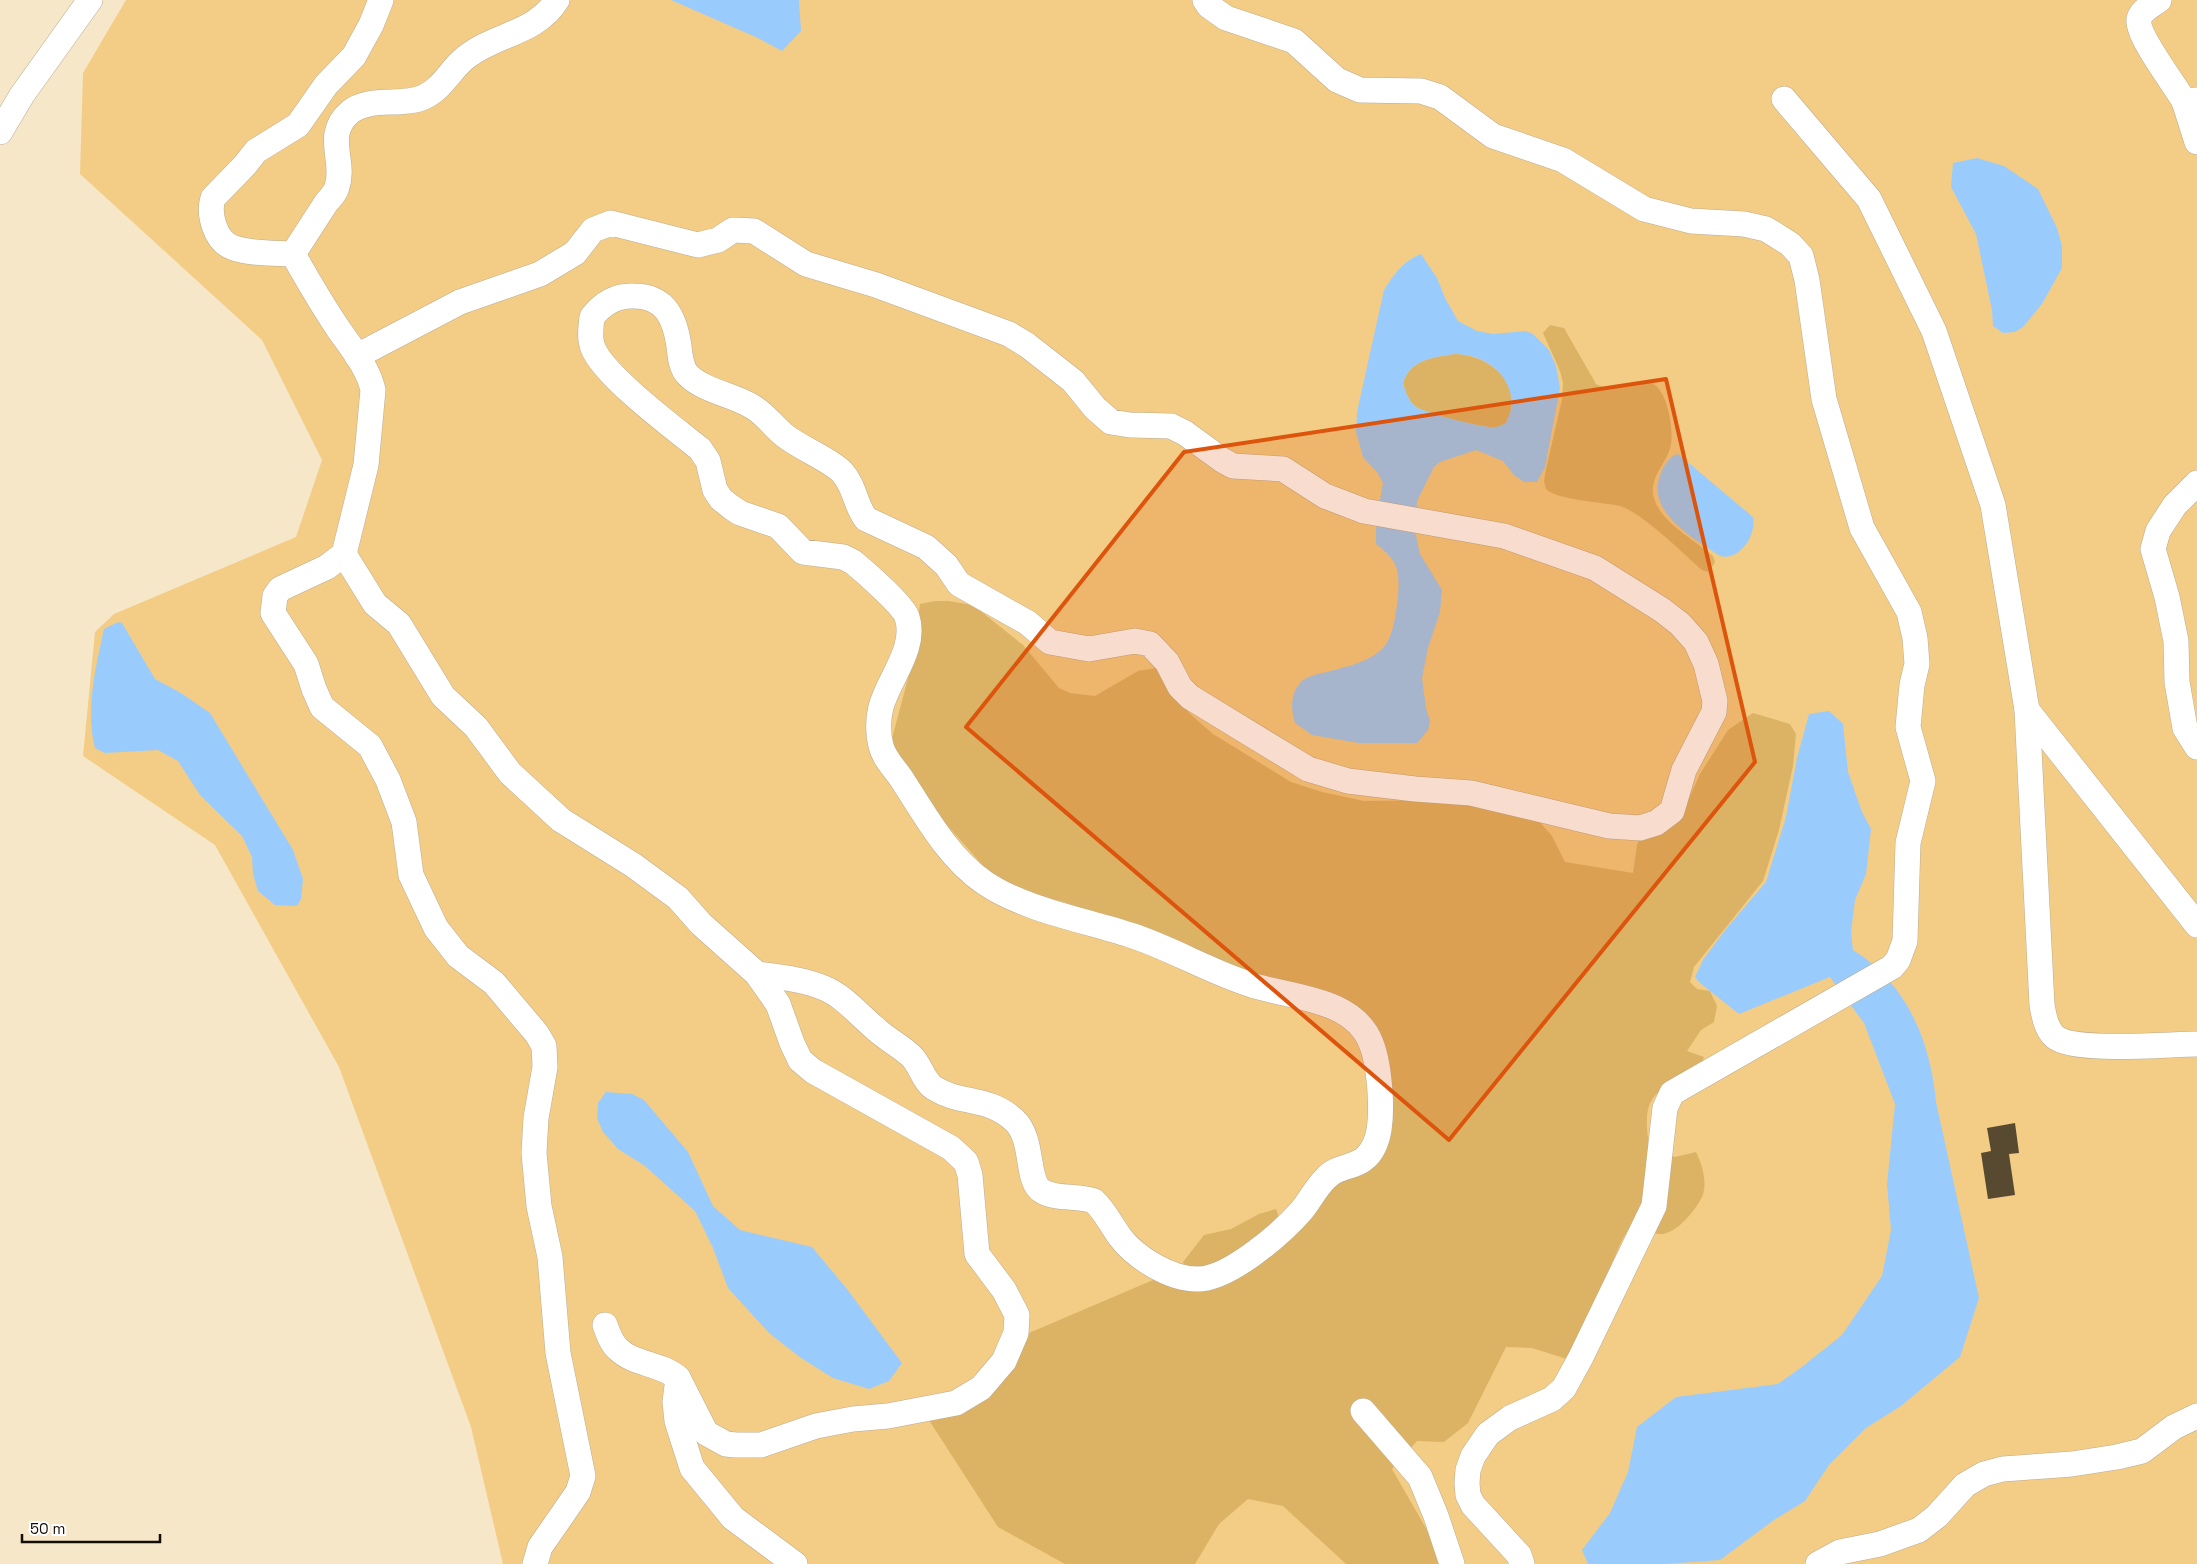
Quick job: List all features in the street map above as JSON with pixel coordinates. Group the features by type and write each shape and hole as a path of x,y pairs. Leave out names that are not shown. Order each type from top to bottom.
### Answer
{"street":[{"path":"0,132 22,95 90,0"},
{"path":"293,254 233,248 218,234 214,226 211,205 213,198 256,151 298,125 326,85 354,56 381,0"},
{"path":"293,254 337,187 336,136 341,122 350,112 366,105 405,102 425,96 444,82 464,58 478,48 519,32 541,19 557,0"},
{"path":"1205,0 1209,6 1226,18 1294,41 1337,80 1360,90 1421,91 1440,97 1493,136 1563,160 1644,209 1691,221 1766,229 1790,244 1801,256 1808,280 1824,398 1862,528 1909,612 1915,638 1917,664 1912,685 1908,727 1923,781 1908,843 1903,950 1892,967 1672,1093 1665,1108 1654,1206 1581,1357 1564,1388 1552,1399 1510,1418 1488,1434 1473,1456 1468,1470 1467,1489 1473,1505 1519,1556 1522,1564"},
{"path":"2159,0 2144,10 2139,24 2151,52 2191,100 2197,142"},
{"path":"1784,99 1869,199 1934,330 1993,505 2027,710 2042,1006 2050,1031 2056,1038 2081,1046 2197,1044"},
{"path":"357,356 460,302 540,274 575,253 593,230 611,223 698,245 718,240 733,230 754,231 806,264 876,285 1010,334 1027,344 1073,380 1095,408 1111,422 1130,426 1171,426 1185,433 1222,460 1234,466 1283,470 1325,496 1364,511 1504,536 1595,568 1662,610 1680,624 1696,642 1706,664 1714,696 1714,712 1684,770 1672,811 1656,824 1640,828 1609,826 1472,793 1415,789 1348,781 1308,769 1190,697 1180,687 1167,662 1150,644 1135,641 1089,649 1050,642 1028,623 959,584 946,565 926,547 866,520 856,496 841,472 784,435 751,405 704,386 687,374 681,362 672,314 660,303 643,296 620,296 607,303 592,317 593,347 600,361 614,376 700,449 708,461 715,490 721,498 740,513 778,526 803,552 843,557 853,562 905,612 908,625 908,640 880,709 881,747 941,838 968,869 987,884 1027,903 1132,935 1250,985 1309,998 1347,1014 1364,1029 1373,1047 1381,1104 1381,1127 1370,1154 1358,1164 1344,1167 1326,1177 1301,1211 1259,1250 1220,1275 1194,1280 1153,1266 1130,1250 1094,1201 1086,1198 1051,1195 1042,1191 1033,1181 1029,1148 1025,1135 1018,1123 992,1104 949,1095 933,1088 912,1056 877,1030 833,992 800,981 757,974"},
{"path":"293,254 318,299 357,356 371,380 373,390 366,465 344,554 327,567 280,589 275,596 273,613 306,664 322,707 370,746 378,759 404,822 411,875 436,928 458,956 494,982 537,1034 544,1046 544,1067 536,1118 534,1153 539,1206 550,1257 558,1352 583,1476 578,1492 540,1547 535,1564"},
{"path":"2197,483 2175,505 2158,530 2153,549 2167,597 2176,641 2177,682 2185,728 2197,747"},
{"path":"344,554 375,604 399,624 443,696 476,727 510,773 561,820 633,865 678,898 701,924 757,974 778,1004 800,1060 813,1071 951,1148 966,1162 972,1189 977,1254 1016,1309 1018,1322 1016,1333 1004,1361 981,1388 956,1402 888,1416 853,1419 816,1426 761,1445 736,1446 726,1444 706,1433 678,1378 669,1371 630,1357 618,1350 611,1340 605,1325"},
{"path":"2027,710 2197,924"},
{"path":"678,1378 676,1421 692,1468 733,1518 795,1564"},
{"path":"1364,1411 1420,1477 1436,1516 1452,1564"},
{"path":"1818,1564 1840,1552 1880,1544 1919,1530 1937,1516 1964,1485 1984,1474 2003,1469 2072,1464 2142,1451 2174,1427 2197,1416"}],"highlighted area":[{"path":"1666,379 1755,762 1449,1140 966,727 1184,452"}],"shaded area":[{"path":"126,0 2197,0 2197,1564 503,1564 471,1427 339,1067 215,845 83,756 95,632 114,614 296,537 322,460 262,340 80,174 83,73"},
{"path":"1550,325 1564,328 1596,384 1610,387 1646,382 1653,384 1663,395 1669,413 1672,433 1668,454 1653,484 1654,498 1658,507 1671,523 1713,556 1715,562 1709,572 1702,570 1662,534 1629,510 1620,506 1559,496 1546,489 1544,481 1562,400 1563,383 1560,371 1543,333"},
{"path":"1455,354 1476,358 1496,369 1503,377 1509,386 1512,397 1511,409 1506,423 1489,427 1468,423 1421,409 1411,402 1403,383 1411,369 1431,358"},
{"path":"935,601 973,605 1023,645 1059,688 1070,693 1095,696 1138,671 1156,668 1190,714 1213,734 1291,782 1322,792 1364,801 1460,800 1537,819 1552,836 1565,862 1633,873 1637,845 1643,831 1683,812 1700,774 1728,730 1753,713 1790,724 1796,734 1793,766 1779,830 1763,881 1694,967 1690,982 1697,989 1710,991 1717,1006 1714,1022 1701,1030 1687,1051 1704,1057 1700,1068 1661,1090 1649,1106 1647,1132 1650,1151 1675,1157 1696,1152 1704,1180 1702,1197 1682,1224 1667,1233 1653,1232 1637,1215 1622,1240 1570,1360 1532,1348 1506,1347 1468,1423 1444,1442 1417,1441 1392,1469 1439,1551 1442,1564 1346,1564 1283,1506 1248,1499 1219,1524 1195,1564 1065,1564 998,1527 925,1414 963,1407 1022,1336 1160,1277 1190,1285 1183,1262 1204,1235 1231,1229 1259,1214 1276,1209 1286,1237 1335,1177 1371,1166 1376,1036 1261,976 1064,902 1023,892 995,879 937,814 891,742 913,660 920,604"}],"water":[{"path":"671,0 799,0 801,31 782,51 758,38"},
{"path":"1977,158 2004,166 2038,189 2057,228 2062,246 2062,268 2042,304 2023,327 2015,332 2003,333 1993,326 1992,310 1976,234 1951,187 1953,163"},
{"path":"1421,254 1437,278 1445,298 1458,321 1477,331 1493,334 1526,331 1533,334 1549,350 1556,366 1560,388 1545,467 1537,482 1524,482 1514,475 1503,461 1476,450 1440,462 1434,467 1417,501 1415,531 1420,554 1442,590 1440,612 1428,648 1422,678 1426,708 1430,721 1428,730 1417,743 1359,743 1312,735 1295,723 1292,703 1294,692 1305,679 1349,666 1371,657 1383,648 1392,631 1398,597 1398,572 1393,561 1376,544 1376,523 1383,483 1377,472 1363,457 1356,432 1357,412 1384,290 1400,269","holes":["1455,354 1466,355 1486,362 1502,375 1511,394 1512,405 1506,423 1497,427 1489,427 1454,420 1416,407 1409,399 1403,383 1411,369 1431,358"]},
{"path":"1678,454 1753,517 1754,524 1750,538 1740,551 1734,555 1720,556 1686,533 1666,512 1660,500 1658,487 1665,464 1669,459"},
{"path":"118,622 122,623 155,679 181,693 210,713 293,850 303,879 301,899 297,906 275,905 258,891 253,874 252,857 242,836 200,795 178,761 158,750 105,753 95,748 92,733 91,703 95,673 104,629"},
{"path":"1829,711 1843,724 1848,772 1862,812 1871,829 1866,874 1855,900 1851,932 1853,950 1872,963 1888,979 1901,996 1922,1036 1979,1298 1960,1357 1901,1406 1866,1428 1829,1465 1805,1501 1774,1520 1720,1560 1666,1564 1588,1564 1582,1550 1610,1513 1628,1472 1637,1427 1676,1397 1778,1384 1842,1335 1882,1276 1891,1230 1887,1184 1895,1104 1864,1023 1830,977 1739,1014 1695,977 1703,960 1726,929 1766,882 1786,817 1797,758 1809,714"},
{"path":"606,1092 632,1094 644,1100 688,1152 713,1206 740,1230 812,1247 847,1289 902,1363 889,1381 869,1389 833,1378 801,1358 769,1333 728,1288 713,1248 695,1211 645,1166 618,1149 603,1132 597,1118 598,1103"}],"building":[{"path":"2015,1123 2019,1153 2009,1154 2015,1195 1988,1199 1981,1153 1991,1151 1987,1128"}]}
